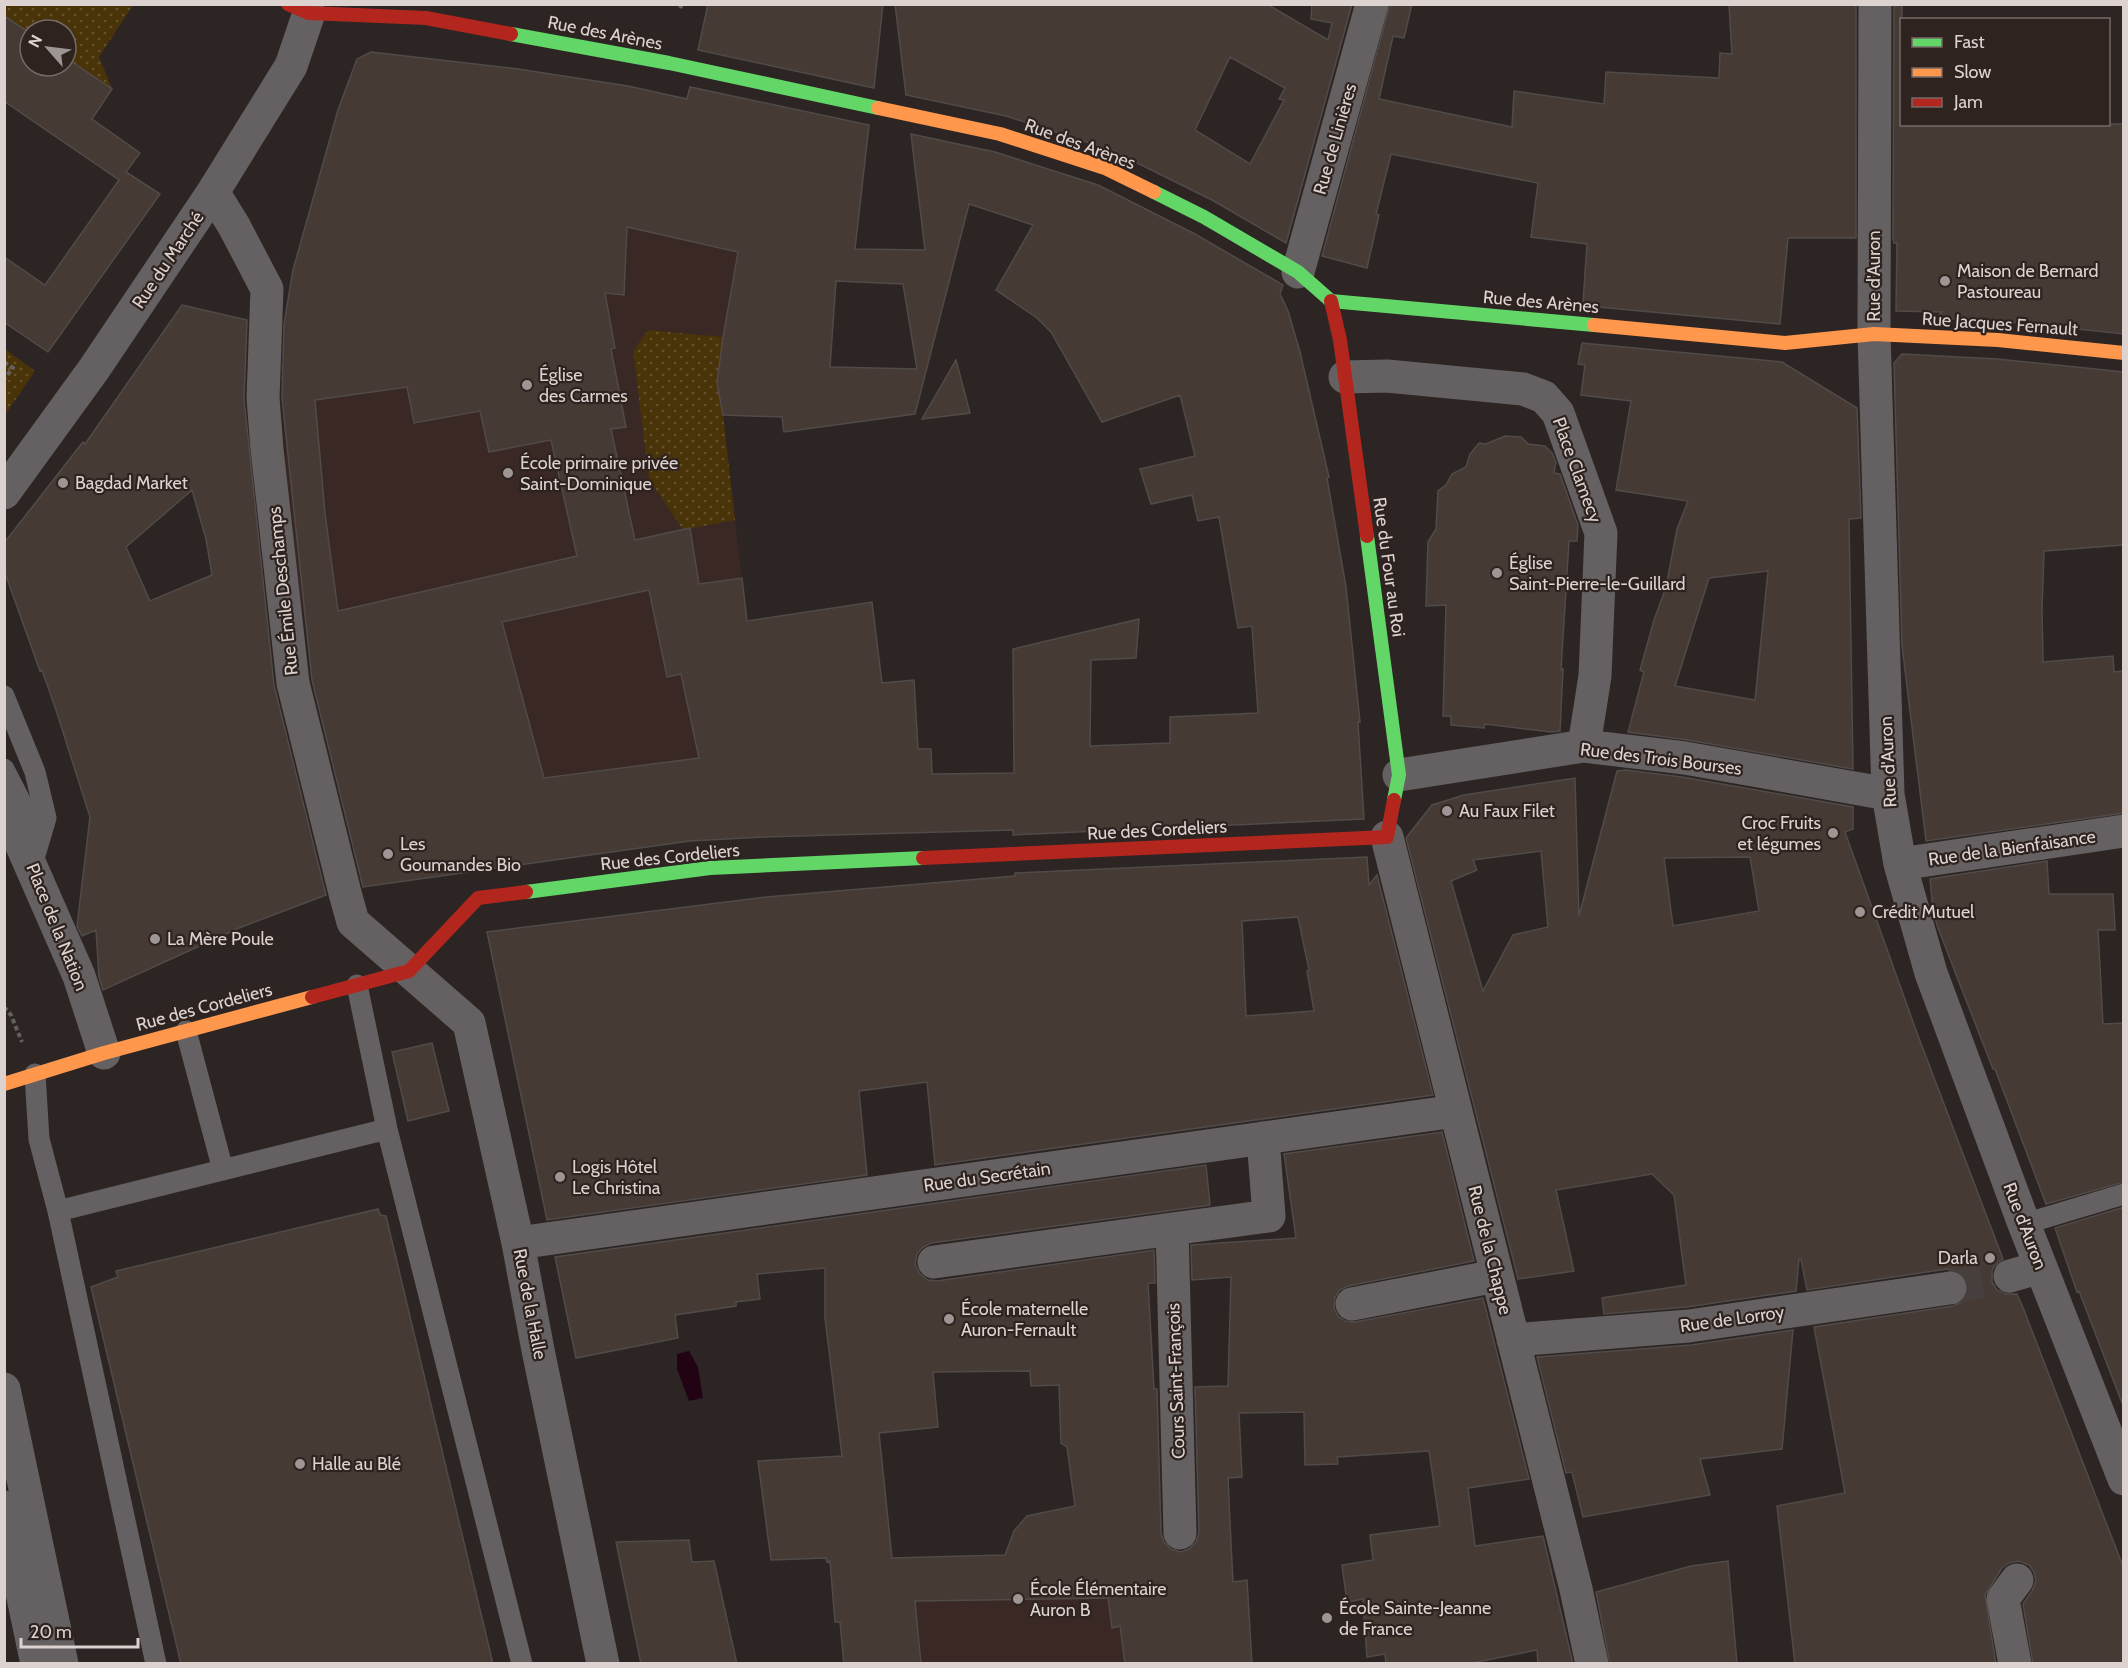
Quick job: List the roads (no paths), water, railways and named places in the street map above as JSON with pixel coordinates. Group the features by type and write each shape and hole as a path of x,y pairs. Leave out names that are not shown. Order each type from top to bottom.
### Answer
{"street":[{"name":"Rue de Linières","path":"1298,272 1372,4"},
{"name":"Rue d'Auron","path":"1875,4 1874,334 1888,794 1900,864 1931,973 2040,1267 2124,1479"},
{"name":"Rue des Arènes","path":"298,9 426,18 669,63 1000,134 1105,168 1204,217 1298,272 1331,301 1785,343 1874,334"},
{"name":"Rue du Marché","path":"4,493 94,369 213,192 291,66 298,9"},
{"name":"Rue Émile Deschamps","path":"213,192 234,226 267,289 264,408 293,683 339,870 353,922 409,971"},
{"name":"Rue du Four au Roi","path":"1331,301 1340,340 1399,775 1387,837"},
{"name":"Rue Jacques Fernault","path":"1874,334 1998,340 2124,353"},
{"name":"Place Clamecy","path":"1345,376 1387,376 1522,389 1544,397 1558,413 1601,533 1595,676 1584,746"},
{"name":"Rue des Trois Bourses","path":"1399,775 1584,746 1684,758 1888,794"},
{"name":"Place de la Nation","path":"4,805 79,976 104,1053"},
{"name":"Rue de la Bienfaisance","path":"1900,864 2124,831"},
{"name":"Rue des Cordeliers","path":"4,1084 104,1053 409,971 478,898 710,868 1387,837"},
{"name":"Rue de la Chappe","path":"1387,837 1576,1589 1592,1664"},
{"name":"Rue de la Halle","path":"409,971 469,1023 518,1243 603,1664"},
{"name":"Rue du Secrétain","path":"518,1243 1456,1111"},
{"path":"934,1262 1269,1216 1263,1138"},
{"name":"Cours Saint-François","path":"1172,1229 1180,1533"},
{"path":"2010,1276 2040,1267"},
{"path":"1352,1304 1496,1276"},
{"name":"Rue de Lorroy","path":"1513,1340 1689,1326 1950,1288"},
{"path":"4,1389 62,1664"},
{"path":"4,1507 37,1664"},
{"path":"2015,1664 2003,1599 2017,1580"}],"lane":[{"path":"4,696 35,772 46,818 32,866"},
{"path":"4,770 23,806 32,866"},
{"path":"357,985 387,1129 522,1664"},
{"path":"186,1031 223,1170"},
{"path":"35,1074 39,1139 58,1211 156,1664"},
{"path":"58,1211 387,1129"},
{"path":"2024,1224 2124,1194"}],"tunnel":[{"path":"1950,1288 2010,1276"}],"place":[{"name":"Maison de Bernard Pastoureau","path":"1945,281"},
{"name":"Église des Carmes","path":"527,385"},
{"name":"École primaire privée Saint-Dominique","path":"508,473"},
{"name":"Bagdad Market","path":"63,483"},
{"name":"Église Saint-Pierre-le-Guillard","path":"1497,573"},
{"name":"Au Faux Filet","path":"1447,811"},
{"name":"Croc Fruits et légumes","path":"1833,833"},
{"name":"Les Goumandes Bio","path":"388,854"},
{"name":"Crédit Mutuel","path":"1860,912"},
{"name":"La Mère Poule","path":"155,939"},
{"name":"Logis Hôtel Le Christina","path":"560,1177"},
{"name":"Darla","path":"1990,1258"},
{"name":"École maternelle Auron-Fernault","path":"949,1319"},
{"name":"Halle au Blé","path":"300,1464"},
{"name":"École Élémentaire Auron B","path":"1018,1599"},
{"name":"École Sainte-Jeanne de France","path":"1327,1618"}]}
